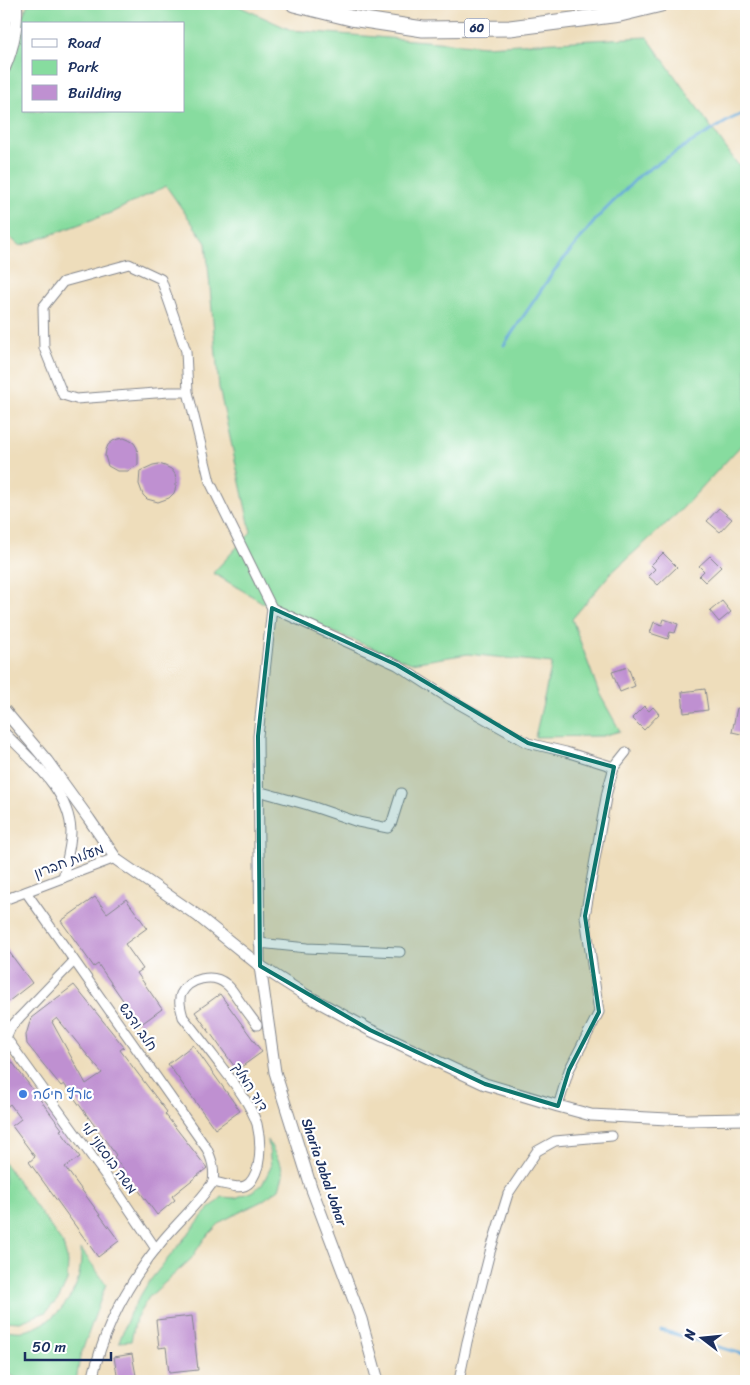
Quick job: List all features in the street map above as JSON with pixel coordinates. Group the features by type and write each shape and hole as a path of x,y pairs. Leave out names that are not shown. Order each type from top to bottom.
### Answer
{"highway":[{"name":"60","path":"294,4 351,18 423,29 510,28 620,14 661,4"}],"main road":[{"path":"4,68 14,43 17,21 16,4"}],"street":[{"path":"188,392 76,400 63,395 44,348 43,308 63,282 129,264 161,279 186,351 188,392 210,482 272,608 258,736 260,966"},
{"path":"272,608 397,665 448,698 528,743 566,752 614,767"},
{"path":"4,710 47,761 117,860 198,916 260,966 304,994 370,1030 485,1084 558,1106 591,1115 687,1120 746,1119"},
{"path":"4,732 38,767 64,800 68,811 71,842 63,878"},
{"path":"558,1106 569,1070 599,1012 585,916 607,792 614,767 626,752"},
{"path":"258,790 358,822 388,828 392,822 401,793"},
{"name":"מעלות חברון","path":"4,900 115,858"},
{"name":"חלב ודבש","path":"26,892 207,1149 213,1163 213,1182"},
{"path":"259,942 307,948 400,952"},
{"path":"5,1036 20,1017 74,961"},
{"name":"Sharia Jabal Johar","path":"260,966 275,1072 311,1187 361,1319 378,1381"},
{"name":"דוד המלך","path":"213,1182 240,1187 247,1185 253,1180 260,1157 260,1140 256,1123 244,1098 184,1017 180,1005 181,994 188,985 206,978 227,984 257,1025"},
{"name":"משה בוסאני לוי","path":"5,1036 119,1194 156,1249"},
{"path":"459,1381 490,1252 508,1194 537,1151 555,1141 612,1136"},
{"path":"92,1381 102,1343 126,1295 164,1238 194,1207 213,1182"}],"highlighted area":[{"path":"272,608 397,665 528,743 614,767 585,916 599,1012 569,1070 558,1106 485,1084 370,1030 260,966 258,736"}],"green space":[{"path":"28,4 234,4 291,30 485,46 647,37 738,165 746,163 746,440 679,512 610,574 572,619 599,693 620,731 602,736 535,737 552,663 468,654 411,663 272,608 213,573 251,532 219,388 206,243 166,186 113,212 20,246 4,232 4,56"},
{"path":"268,1140 281,1165 283,1176 279,1189 262,1201 222,1221 204,1239 191,1259 149,1297 136,1318 131,1341 119,1342 130,1313 148,1283 205,1213 222,1197 235,1198 251,1192 262,1185 271,1167"},
{"path":"4,1162 63,1244 68,1262 67,1281 59,1298 46,1312 20,1322 4,1321"},
{"path":"81,1249 106,1284 80,1357 76,1381 23,1381 4,1372 4,1330 21,1331 34,1328 53,1317 61,1309 74,1290 78,1279"}],"building":[{"path":"124,438 134,443 137,448 138,465 128,471 117,471 108,466 105,456 106,450 113,441"},
{"path":"159,464 171,469 175,474 176,487 174,493 169,498 158,502 147,499 143,495 139,484 140,471"},
{"path":"719,508 732,519 720,532 707,521"},
{"path":"663,553 677,567 658,585 648,576 655,569 651,565"},
{"path":"710,556 721,567 705,582 699,576 704,571 699,566"},
{"path":"722,601 731,612 719,622 710,611"},
{"path":"664,619 678,624 675,633 670,632 668,639 650,633 654,622 662,625"},
{"path":"628,667 635,686 620,692 612,672"},
{"path":"705,689 708,710 684,713 682,692"},
{"path":"644,706 649,711 653,707 659,714 644,730 632,718"},
{"path":"737,708 746,710 746,735 732,732"},
{"path":"95,897 107,913 126,899 147,928 125,944 143,969 137,973 162,1009 140,1025 98,964 94,967 61,921"},
{"path":"4,945 32,983 4,1005"},
{"path":"74,985 124,1047 120,1050 167,1112 165,1114 207,1168 172,1196 175,1200 157,1215 64,1084 61,1086 27,1044 26,1035 31,1018","holes":["57,1018 102,1073 86,1084 52,1022"]},
{"path":"220,994 262,1052 237,1070 195,1012"},
{"path":"193,1045 240,1111 215,1129 168,1064"},
{"path":"4,1051 62,1129 60,1130 80,1157 65,1167 119,1241 98,1257 29,1162 35,1157 12,1126 21,1119 10,1104 4,1109"},
{"path":"192,1316 198,1370 169,1373 166,1347 159,1348 156,1320"},
{"path":"132,1354 137,1381 118,1381 114,1357"}],"waterway":[{"path":"504,345 554,271 598,217 640,175 685,146 746,112"},
{"path":"661,1330 746,1355"}],"place":[{"name":"ארץ חיטה","path":"23,1094"}]}
